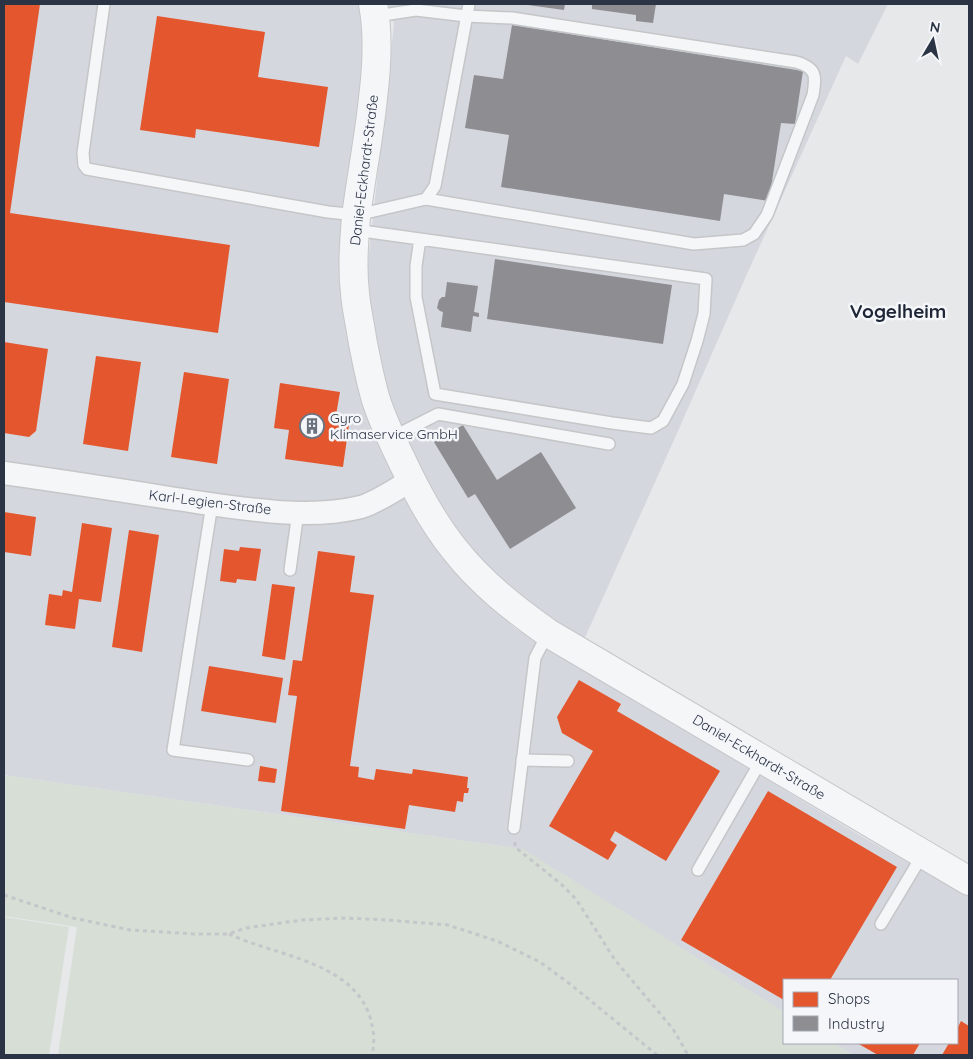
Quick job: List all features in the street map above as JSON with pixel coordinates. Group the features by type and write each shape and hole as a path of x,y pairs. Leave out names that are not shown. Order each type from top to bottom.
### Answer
{"street":[{"name":"Daniel-Eckhardt-Straße","path":"374,10 377,45 376,73 356,223 355,292 368,373 377,401 391,438 411,480 431,515 455,550 470,567 499,595 548,632 969,881"},
{"name":"Karl-Legien-Straße","path":"4,473 255,510 298,512 331,512 362,506 388,494 411,480"}],"lane":[{"path":"104,4 83,153 84,165 87,169 318,210 356,223 420,239 706,279 704,314 697,341 683,384 663,421 651,428 435,394 416,297 416,266 420,239"},
{"path":"426,199 435,186 438,173 469,4"},
{"path":"356,223 426,199 694,244 743,240 754,234 766,215 813,95 816,81 814,72 807,65 796,62 512,18 466,16 416,10 374,10"},
{"path":"391,438 438,414 609,444"},
{"path":"212,504 173,750 248,760"},
{"path":"290,570 298,512"},
{"path":"514,828 535,658 548,632"},
{"path":"698,870 762,759"},
{"path":"522,760 568,760"},
{"path":"880,924 922,854"}],"path":[{"path":"514,828 515,847 561,884 576,900 615,960 673,1029 688,1055"},
{"path":"4,895 73,918 130,930 228,934 246,928 302,920 345,918 448,925 497,942 540,962 657,1055"},
{"path":"228,934 245,942 292,956 320,967 342,980 359,995 368,1011 374,1031 372,1055"}],"shaded area":[{"path":"4,4 358,4 369,44 342,251 399,483 448,565 515,628 861,836 969,897 969,1055 853,1055 835,1044 958,1044 958,979 783,979 783,1011 522,849 4,775"},
{"path":"388,4 888,4 858,64 846,56 583,642 528,608 439,517 380,384 365,290 394,24"},
{"path":"4,775 523,849 783,1011 783,1044 835,1044 853,1055 58,1055 77,927 4,916"},
{"path":"4,917 69,927 49,1055 4,1055"}],"building: Shops":[{"path":"4,4 40,4 10,213 230,245 218,333 4,302"},
{"path":"157,16 265,32 258,77 328,87 319,147 196,129 195,138 140,130"},
{"path":"4,342 48,349 36,431 29,437 4,433"},
{"path":"96,356 141,362 128,451 83,444"},
{"path":"184,372 229,379 217,464 171,457"},
{"name":"Gyro Klimaservice GmbH","path":"280,383 340,392 335,421 349,424 343,467 285,459 289,430 274,428"},
{"path":"4,512 36,517 31,556 4,552"},
{"path":"82,523 112,528 101,602 79,599 75,629 45,625 49,594 62,596 63,590 72,592"},
{"path":"129,530 159,535 142,652 112,647"},
{"path":"240,547 261,549 256,581 237,579 236,583 220,581 224,549 239,551"},
{"path":"318,551 355,556 350,592 374,595 350,766 359,767 358,777 374,780 376,769 412,774 413,769 468,777 468,793 464,793 463,802 457,801 455,812 409,805 405,829 281,811 297,696 288,695 293,660 302,661"},
{"path":"272,584 295,587 285,660 262,656"},
{"path":"209,666 283,678 276,723 201,711"},
{"path":"579,680 621,704 617,711 720,771 666,861 615,831 610,840 617,845 608,860 549,826 593,751 562,733 557,717"},
{"path":"260,766 277,769 275,783 258,781"},
{"path":"768,791 897,867 831,979 783,979 783,999 681,940"},
{"path":"961,1021 969,1026 969,1055 942,1055 948,1044 958,1044 958,1027"},
{"path":"859,1044 919,1044 913,1055 878,1055"}],"building: Industry":[{"path":"528,4 565,4 564,10"},
{"path":"592,4 656,4 653,23 636,21 636,15 592,9"},
{"path":"512,25 803,71 795,124 781,123 769,201 724,194 720,221 501,187 509,135 465,128 474,75 503,79"},
{"path":"495,259 672,285 663,344 487,319"},
{"path":"447,282 478,286 474,312 479,313 479,317 473,316 471,332 441,327 443,312 437,308 439,300 445,297"},
{"path":"463,425 497,480 541,452 576,508 510,549 475,494 468,498 434,442"}],"place":[{"name":"Gyro Klimaservice GmbH","path":"312,426"}],"district":[{"name":"Vogelheim","path":"898,311"}]}
